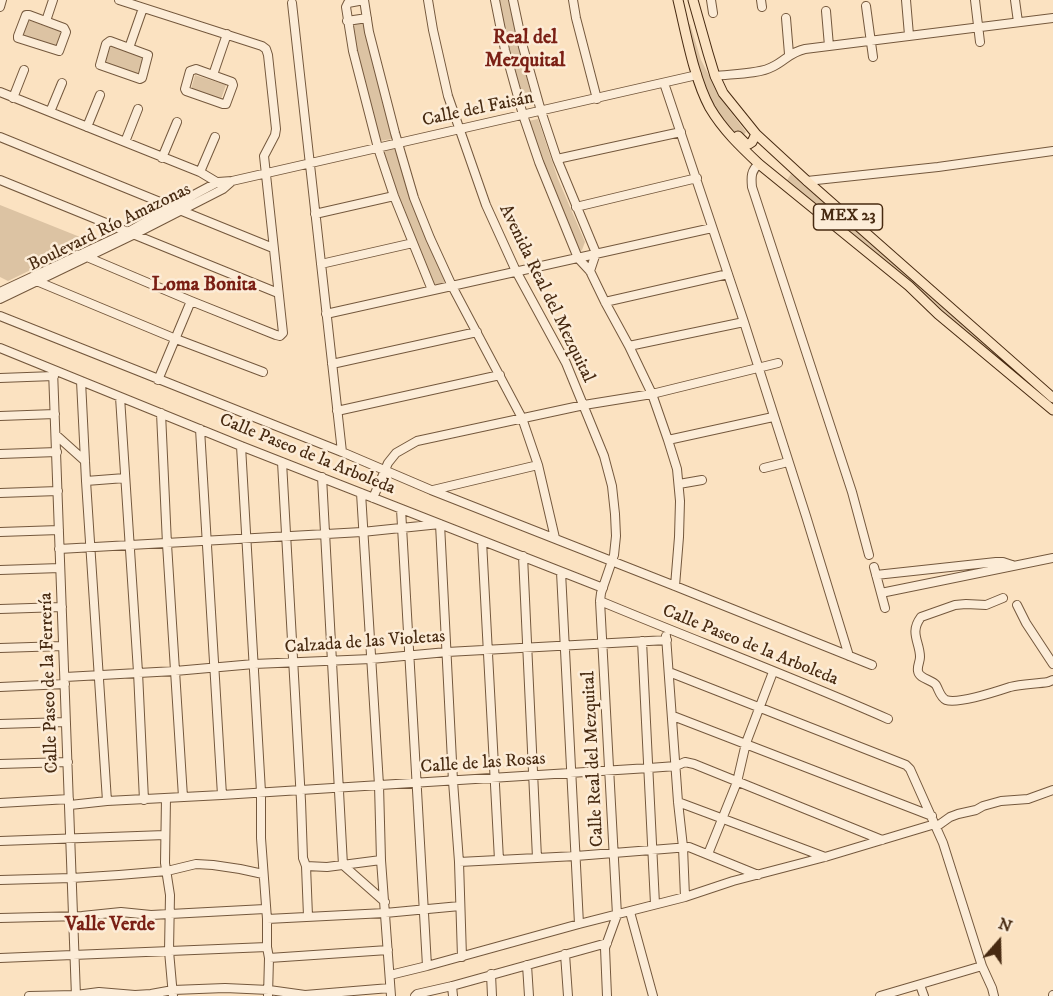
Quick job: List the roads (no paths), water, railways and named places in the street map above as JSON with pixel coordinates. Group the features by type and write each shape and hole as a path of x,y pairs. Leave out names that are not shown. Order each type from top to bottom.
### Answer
{"main road":[{"name":"MEX 23","path":"678,0 697,75 710,108 738,144 759,164 909,286 938,314 1052,405"},
{"name":"MEX 23","path":"693,0 715,76 723,93 756,134 1052,405"},
{"path":"722,125 745,143 752,142 756,134"}],"street":[{"path":"0,7 2,0"},
{"path":"46,21 53,0"},
{"path":"77,255 87,257 280,336 283,333 265,173 265,152 273,140 276,129 266,50 262,46 227,34 120,0"},
{"path":"432,290 394,196 378,148 359,80 347,21 346,5 348,3 364,0 369,32 414,198 452,286 522,418 538,465 555,538"},
{"name":"Avenida Real del Mezquital","path":"428,0 448,96 486,204 516,271 566,363 604,456 612,486 616,524 615,548 600,601"},
{"path":"495,0 505,50 539,162 578,258 590,271 652,394 677,469 679,537 675,585"},
{"path":"513,0 541,111 557,159 596,254 590,271"},
{"path":"573,0 597,99"},
{"path":"711,0 713,13"},
{"path":"906,0 909,35"},
{"path":"975,0 980,42"},
{"path":"1016,0 1018,22"},
{"path":"292,3 342,452"},
{"path":"866,6 873,57"},
{"path":"129,48 143,8"},
{"path":"826,11 829,46"},
{"path":"26,15 46,21 66,30 59,51 46,49 18,38 26,15"},
{"path":"347,21 367,18"},
{"path":"786,18 789,54"},
{"path":"715,76 771,68 796,51 1053,18"},
{"path":"213,75 227,34"},
{"path":"108,42 129,48 148,55 142,78 100,65 108,42"},
{"path":"13,98 24,70"},
{"path":"190,71 213,75 232,82 226,104 190,93 185,89 190,71"},
{"name":"Calle del Faisán","path":"265,173 697,75"},
{"path":"50,112 62,83"},
{"path":"664,83 744,322 849,656"},
{"path":"0,92 200,172 221,185"},
{"path":"87,127 100,95"},
{"path":"125,142 138,109"},
{"path":"162,158 177,122"},
{"path":"557,159 681,132"},
{"path":"0,136 273,248"},
{"path":"200,172 216,137"},
{"path":"807,182 1053,151"},
{"path":"759,164 751,175 752,187 852,492 869,555"},
{"name":"Boulevard Río Amazonas","path":"0,292 87,257 221,185 265,173"},
{"path":"576,207 697,178"},
{"path":"0,180 278,293"},
{"path":"315,214 394,196"},
{"path":"326,314 712,228"},
{"name":"Boulevard Río Amazonas","path":"0,299 77,255 131,233"},
{"path":"321,264 413,243"},
{"path":"605,302 728,274"},
{"path":"33,280 263,372"},
{"path":"0,284 9,287"},
{"path":"158,380 191,301"},
{"path":"0,316 872,665"},
{"path":"629,346 744,322"},
{"path":"332,364 477,332"},
{"name":"Calle Paseo de la Arboleda","path":"0,348 54,373 81,381 603,588"},
{"path":"373,498 388,463 396,453 417,441 584,405 652,394 778,363"},
{"path":"0,378 54,373"},
{"name":"Calle Paseo de la Ferrería","path":"54,373 76,995"},
{"path":"337,411 500,375"},
{"path":"81,381 107,801"},
{"path":"120,397 144,800"},
{"path":"161,413 183,797"},
{"path":"0,416 55,414"},
{"path":"668,440 773,417"},
{"path":"201,429 222,795"},
{"path":"56,435 85,462"},
{"path":"241,446 261,792 261,838 267,919 269,993"},
{"path":"0,454 57,452"},
{"path":"282,462 308,916"},
{"path":"764,468 788,462"},
{"path":"431,490 538,465"},
{"path":"322,477 343,865 385,902"},
{"path":"86,481 125,478"},
{"path":"679,484 702,480"},
{"path":"0,493 58,491"},
{"path":"29,996 99,992 135,995 225,988 305,995 390,992 360,493"},
{"path":"401,509 427,966"},
{"path":"59,549 362,532 440,524 459,862 462,957"},
{"path":"0,532 59,530"},
{"path":"482,541 499,860"},
{"path":"523,556 537,858"},
{"path":"881,593 1053,558"},
{"path":"885,608 875,571 996,562 1013,566"},
{"path":"0,570 60,568"},
{"path":"561,572 579,924"},
{"path":"1003,598 986,605 955,605 921,617 917,621 915,634 920,658 918,672 935,684 942,697 950,701 1053,680"},
{"name":"Calle Paseo de la Arboleda","path":"600,601 888,719"},
{"name":"Calle Real del Mezquital","path":"600,601 617,915"},
{"path":"1017,605 1053,664"},
{"path":"0,609 62,607"},
{"path":"665,628 685,897"},
{"name":"Calzada de las Violetas","path":"0,687 65,681 99,674 667,640"},
{"path":"642,641 655,904"},
{"path":"0,648 63,646"},
{"path":"669,672 906,765 910,769 943,843 982,966 994,996"},
{"path":"708,854 737,782 746,744 772,672"},
{"path":"673,716 932,816"},
{"path":"0,724 66,722"},
{"path":"0,764 68,762"},
{"name":"Calle de las Rosas","path":"0,803 144,800 609,771 689,763 882,840"},
{"path":"390,975 825,858 936,826 950,817 983,806 1002,801 1028,799 1053,790"},
{"path":"166,798 165,863 170,895 169,951 173,993"},
{"path":"678,802 825,858"},
{"path":"0,841 165,835"},
{"path":"459,862 576,856 683,847 695,848 758,875"},
{"path":"306,866 343,865 381,860"},
{"path":"0,880 72,878 167,871 196,864 263,874"},
{"path":"267,919 386,913 460,906"},
{"path":"0,918 121,912 151,915 266,909"},
{"path":"630,912 652,996"},
{"path":"607,996 605,956 617,915"},
{"path":"415,996 607,943"},
{"path":"0,958 267,947"},
{"path":"269,958 388,950"},
{"path":"565,954 568,996"},
{"path":"527,965 529,996"},
{"path":"880,996 982,966"},
{"path":"490,974 492,996"},
{"path":"920,985 924,996"},
{"path":"452,986 453,996"}],"district":[{"name":"Real del Mezquital","path":"525,50"},
{"name":"Loma Bonita","path":"204,286"},
{"name":"Valle Verde","path":"110,926"}]}
